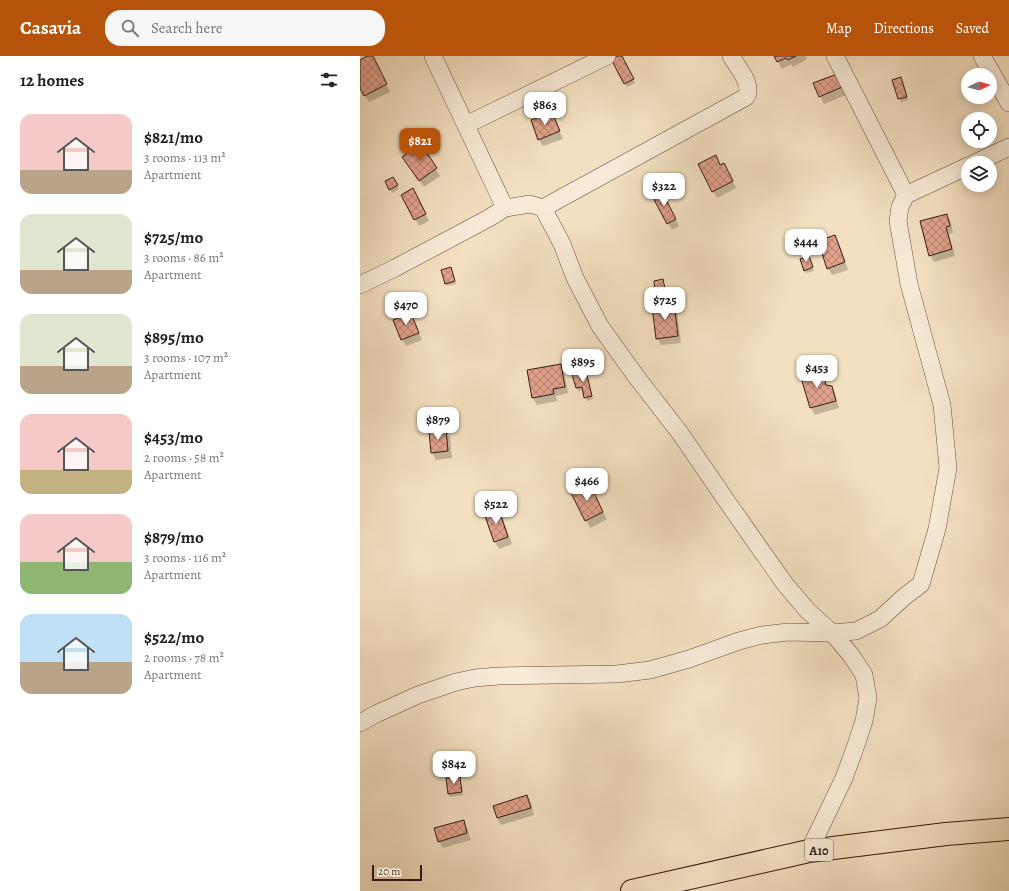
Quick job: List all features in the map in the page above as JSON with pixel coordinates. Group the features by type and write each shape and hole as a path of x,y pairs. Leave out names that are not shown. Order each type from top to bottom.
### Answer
{"main road":[{"name":"A10","path":"632,891 809,851 946,834 1009,830"}],"street":[{"path":"433,56 505,208"},
{"path":"466,125 607,56"},
{"path":"543,208 746,97 748,94 746,82 731,56"},
{"path":"835,56 906,195"},
{"path":"982,56 1009,103"},
{"path":"990,156 1009,147"},
{"path":"360,723 376,714 418,696 456,682 475,678 498,676 616,674 650,670 762,635 788,632 832,633 856,631 880,619 921,584 936,529 948,468 942,405 909,284 898,221 900,207 906,195 961,169"},
{"path":"360,285 395,268 505,208 530,204 543,208 562,244 576,278 600,326 634,375 680,433 785,584 807,610 832,633 851,655 864,675 868,698 864,721 844,778 809,851"}],"building":[{"path":"367,56 373,56 387,84 364,96 360,88 360,60"},
{"path":"616,56 622,56 634,79 624,84 611,59"},
{"path":"774,56 796,56 788,60 786,58 777,62"},
{"path":"837,74 842,87 819,97 813,83"},
{"path":"901,77 907,97 898,99 892,80"},
{"path":"552,112 560,131 538,140 531,120"},
{"path":"421,144 437,168 419,181 402,157"},
{"path":"716,155 720,165 724,163 733,181 712,192 698,164"},
{"path":"393,177 398,185 389,190 385,181"},
{"path":"413,188 426,214 414,220 401,195"},
{"path":"661,190 676,219 667,224 651,194"},
{"path":"947,214 950,226 946,227 952,249 929,256 920,221"},
{"path":"835,235 845,262 827,269 818,241"},
{"path":"809,256 813,267 804,271 800,259"},
{"path":"451,267 455,281 445,284 441,270"},
{"path":"663,279 665,289 655,291 654,281"},
{"path":"674,303 678,336 656,339 652,306"},
{"path":"411,313 419,333 401,340 393,320"},
{"path":"561,364 565,387 553,389 554,394 532,398 527,370"},
{"path":"821,369 826,385 832,386 836,401 810,408 800,374"},
{"path":"586,371 592,396 584,398 582,387 576,388 572,374"},
{"path":"446,429 448,451 431,453 429,431"},
{"path":"590,484 603,512 585,521 571,493"},
{"path":"498,507 508,537 494,542 484,513"},
{"path":"460,777 462,792 448,794 446,778"},
{"path":"527,795 531,808 497,818 493,806"},
{"path":"464,820 467,833 438,842 434,828"}]}
